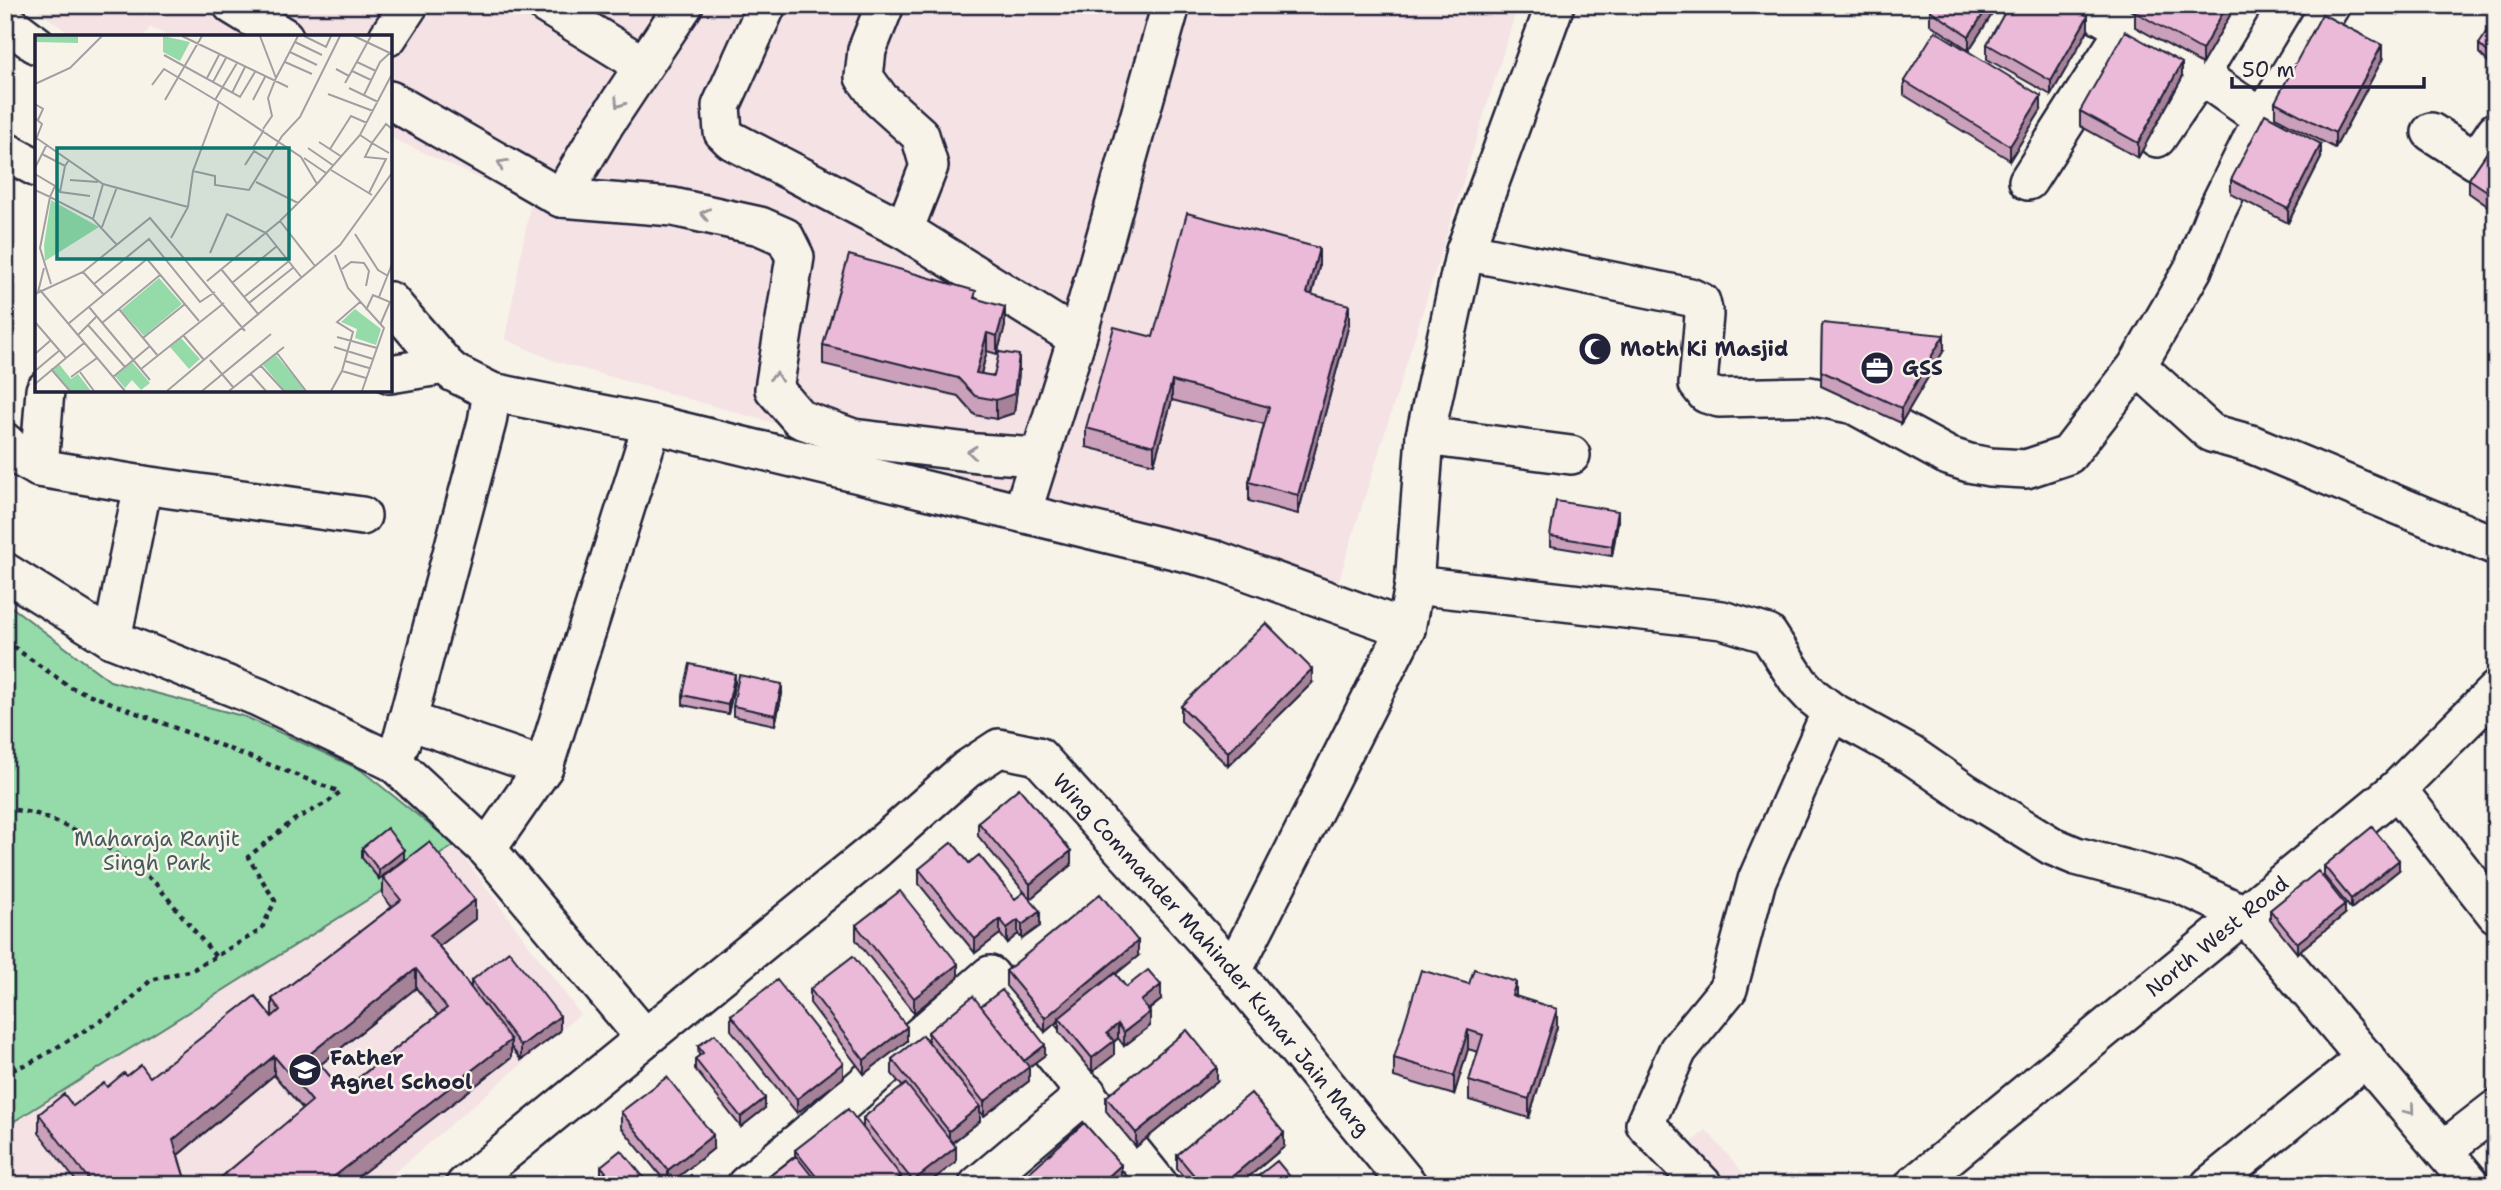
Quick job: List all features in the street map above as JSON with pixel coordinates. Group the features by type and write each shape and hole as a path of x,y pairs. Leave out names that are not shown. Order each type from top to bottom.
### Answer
{"street":[{"path":"232,5 281,35"},
{"path":"389,35 409,5"},
{"path":"546,5 643,65"},
{"path":"561,198 643,65 684,5"},
{"path":"767,5 721,107 723,132 731,140 904,230 1077,338"},
{"path":"886,5 867,50 864,77 880,99 920,135 929,166 904,230"},
{"path":"1022,513 1077,338 1171,5"},
{"path":"1233,971 1406,629 1414,585 1425,436 1465,251 1555,5"},
{"path":"2157,138 2200,75 2242,5"},
{"path":"1465,251 1690,296 1701,302 1704,315 1698,384 1706,394 1718,398 1810,396 1854,405 1948,456 1969,463 2026,469 2068,455 2137,366 2193,269 2214,216 2317,10"},
{"path":"2028,181 2100,13 2200,75 2262,118"},
{"path":"5,21 35,44"},
{"path":"392,101 561,198 673,207 760,226 785,237 795,257 774,389 800,419 853,438 976,453 1040,457"},
{"path":"2431,132 2476,161 2496,131"},
{"path":"5,151 35,167"},
{"path":"392,303 454,373 492,392 652,424 1216,560 1406,629"},
{"path":"392,374 445,365"},
{"path":"2137,366 2211,433 2251,444 2496,546"},
{"path":"39,468 45,392"},
{"path":"393,762 407,720 487,422 492,392"},
{"path":"487,849 544,767 652,424"},
{"path":"1425,436 1571,455"},
{"path":"5,442 20,458 39,468 362,516"},
{"path":"113,639 143,485"},
{"path":"5,572 113,639 258,697 393,762 487,849 645,1038 465,1185"},
{"path":"1414,585 1722,620 1769,634 1798,682 1831,711 1912,755 1966,793 2052,846 2076,856 2175,882 2244,914 2472,1185"},
{"name":"North West Road","path":"1913,1185 2397,789 2496,690"},
{"path":"1703,1185 1645,1124 1678,1050 1728,989 1757,880 1831,711"},
{"path":"407,720 544,767"},
{"name":"Wing Commander Mahinder Kumar Jain Marg","path":"645,1038 873,852 967,769 999,748 1038,756 1233,971 1408,1185"},
{"path":"2397,789 2496,914"},
{"path":"746,1185 990,975 1159,1185"},
{"path":"2210,1185 2366,1058"},
{"path":"978,1185 1087,1093"},
{"path":"2443,1150 2496,1109"}],"path":[{"path":"5,641 70,687 340,792 328,802 294,820 248,857 275,901 261,930 192,970 151,980 122,1008 36,1060 5,1073"},
{"path":"5,808 37,814 96,839 156,884 216,957"}],"shaded area":[{"path":"31,5 1518,5 1338,583 555,361 505,339 531,202 392,138 392,35 167,35 150,27 145,35 71,35"},
{"name":"Father Agnel School","path":"455,845 580,1014 380,1185 5,1185 5,1127"},
{"path":"1706,1130 1754,1185 1640,1185"}],"green space":[{"name":"Maharaja Ranjit Singh Park","path":"5,602 110,681 246,717 361,770 455,845 5,1127"}],"building":[{"path":"1932,5 1989,5 1969,36 1930,10"},
{"path":"2009,5 2069,5 2088,16 2051,81 1987,44"},
{"path":"2139,5 2227,5 2202,50 2135,12"},
{"path":"2322,14 2382,45 2335,133 2275,102"},
{"path":"2492,25 2496,28 2496,60 2479,44"},
{"path":"1935,31 2041,96 2010,146 1904,81"},
{"path":"2125,31 2182,63 2138,143 2080,111"},
{"path":"2265,114 2321,144 2288,209 2231,180"},
{"path":"2496,139 2496,197 2469,179"},
{"path":"1187,213 1319,248 1307,293 1349,305 1298,495 1249,482 1269,407 1172,381 1154,446 1086,428 1114,327 1153,337"},
{"path":"849,255 976,291 974,298 1005,307 997,336 987,333 976,373 994,376 999,352 1019,355 1014,394 996,400 975,396 958,378 823,345"},
{"name":"GSS","path":"1822,323 1944,335 1901,408 1821,371"},
{"path":"1556,501 1618,511 1612,546 1550,536"},
{"path":"1266,623 1312,669 1228,752 1181,706"},
{"path":"690,664 735,674 728,705 683,695"},
{"path":"739,675 782,684 775,715 733,706"},
{"path":"1019,788 1071,851 1030,884 978,822"},
{"path":"2372,827 2399,860 2351,899 2324,866"},
{"path":"387,828 404,850 379,870 362,848"},
{"path":"429,842 475,900 430,935 511,1040 323,1185 212,1185 312,1101 274,1056 173,1140 184,1176 210,1185 93,1185 39,1114 64,1094 73,1106 104,1083 107,1087 124,1073 127,1076 141,1065 150,1077 255,996 272,1017 280,1010 272,999 401,900 383,877","holes":["416,969 447,1008 342,1091 311,1053"]},
{"path":"952,842 969,863 979,855 1015,899 1024,892 1040,911 1022,925 1018,920 1007,928 1000,919 975,939 919,869"},
{"path":"2318,871 2345,905 2297,943 2270,910"},
{"path":"900,891 958,964 914,998 856,925"},
{"path":"1100,894 1138,941 1045,1018 1006,971"},
{"path":"509,951 560,1016 521,1046 471,981"},
{"path":"853,956 907,1027 864,1060 810,989"},
{"path":"1474,969 1516,982 1512,995 1557,1009 1529,1099 1469,1081 1483,1035 1468,1030 1454,1076 1394,1058 1421,970 1469,984"},
{"path":"1148,970 1161,985 1141,1001 1150,1012 1124,1032 1118,1024 1107,1033 1114,1041 1092,1058 1059,1018 1115,973 1126,987"},
{"path":"777,980 843,1063 797,1099 731,1015"},
{"path":"1002,990 1045,1045 1024,1061 981,1006"},
{"path":"973,996 1029,1067 984,1102 928,1032"},
{"path":"1187,1030 1217,1067 1136,1133 1106,1097"},
{"path":"715,1034 765,1098 741,1117 695,1059 703,1053 698,1046"},
{"path":"923,1035 980,1106 949,1131 892,1059"},
{"path":"667,1077 713,1135 668,1170 621,1112"},
{"path":"906,1084 956,1147 913,1181 863,1118"},
{"path":"1251,1093 1284,1133 1222,1185 1202,1185 1177,1155"},
{"path":"848,1109 901,1176 890,1185 823,1185 795,1150"},
{"path":"1084,1123 1121,1165 1099,1185 1015,1185"},
{"path":"621,1150 650,1185 590,1185 606,1172 601,1166"},
{"path":"796,1156 819,1185 758,1185"},
{"path":"1277,1161 1297,1185 1247,1185"},
{"path":"691,1175 698,1185 678,1185"},
{"path":"571,1178 577,1185 563,1185"}],"place":[{"name":"Moth Ki Masjid","path":"1595,349"},
{"name":"GSS","path":"1877,368"},
{"name":"Father Agnel School","path":"305,1070"}]}
